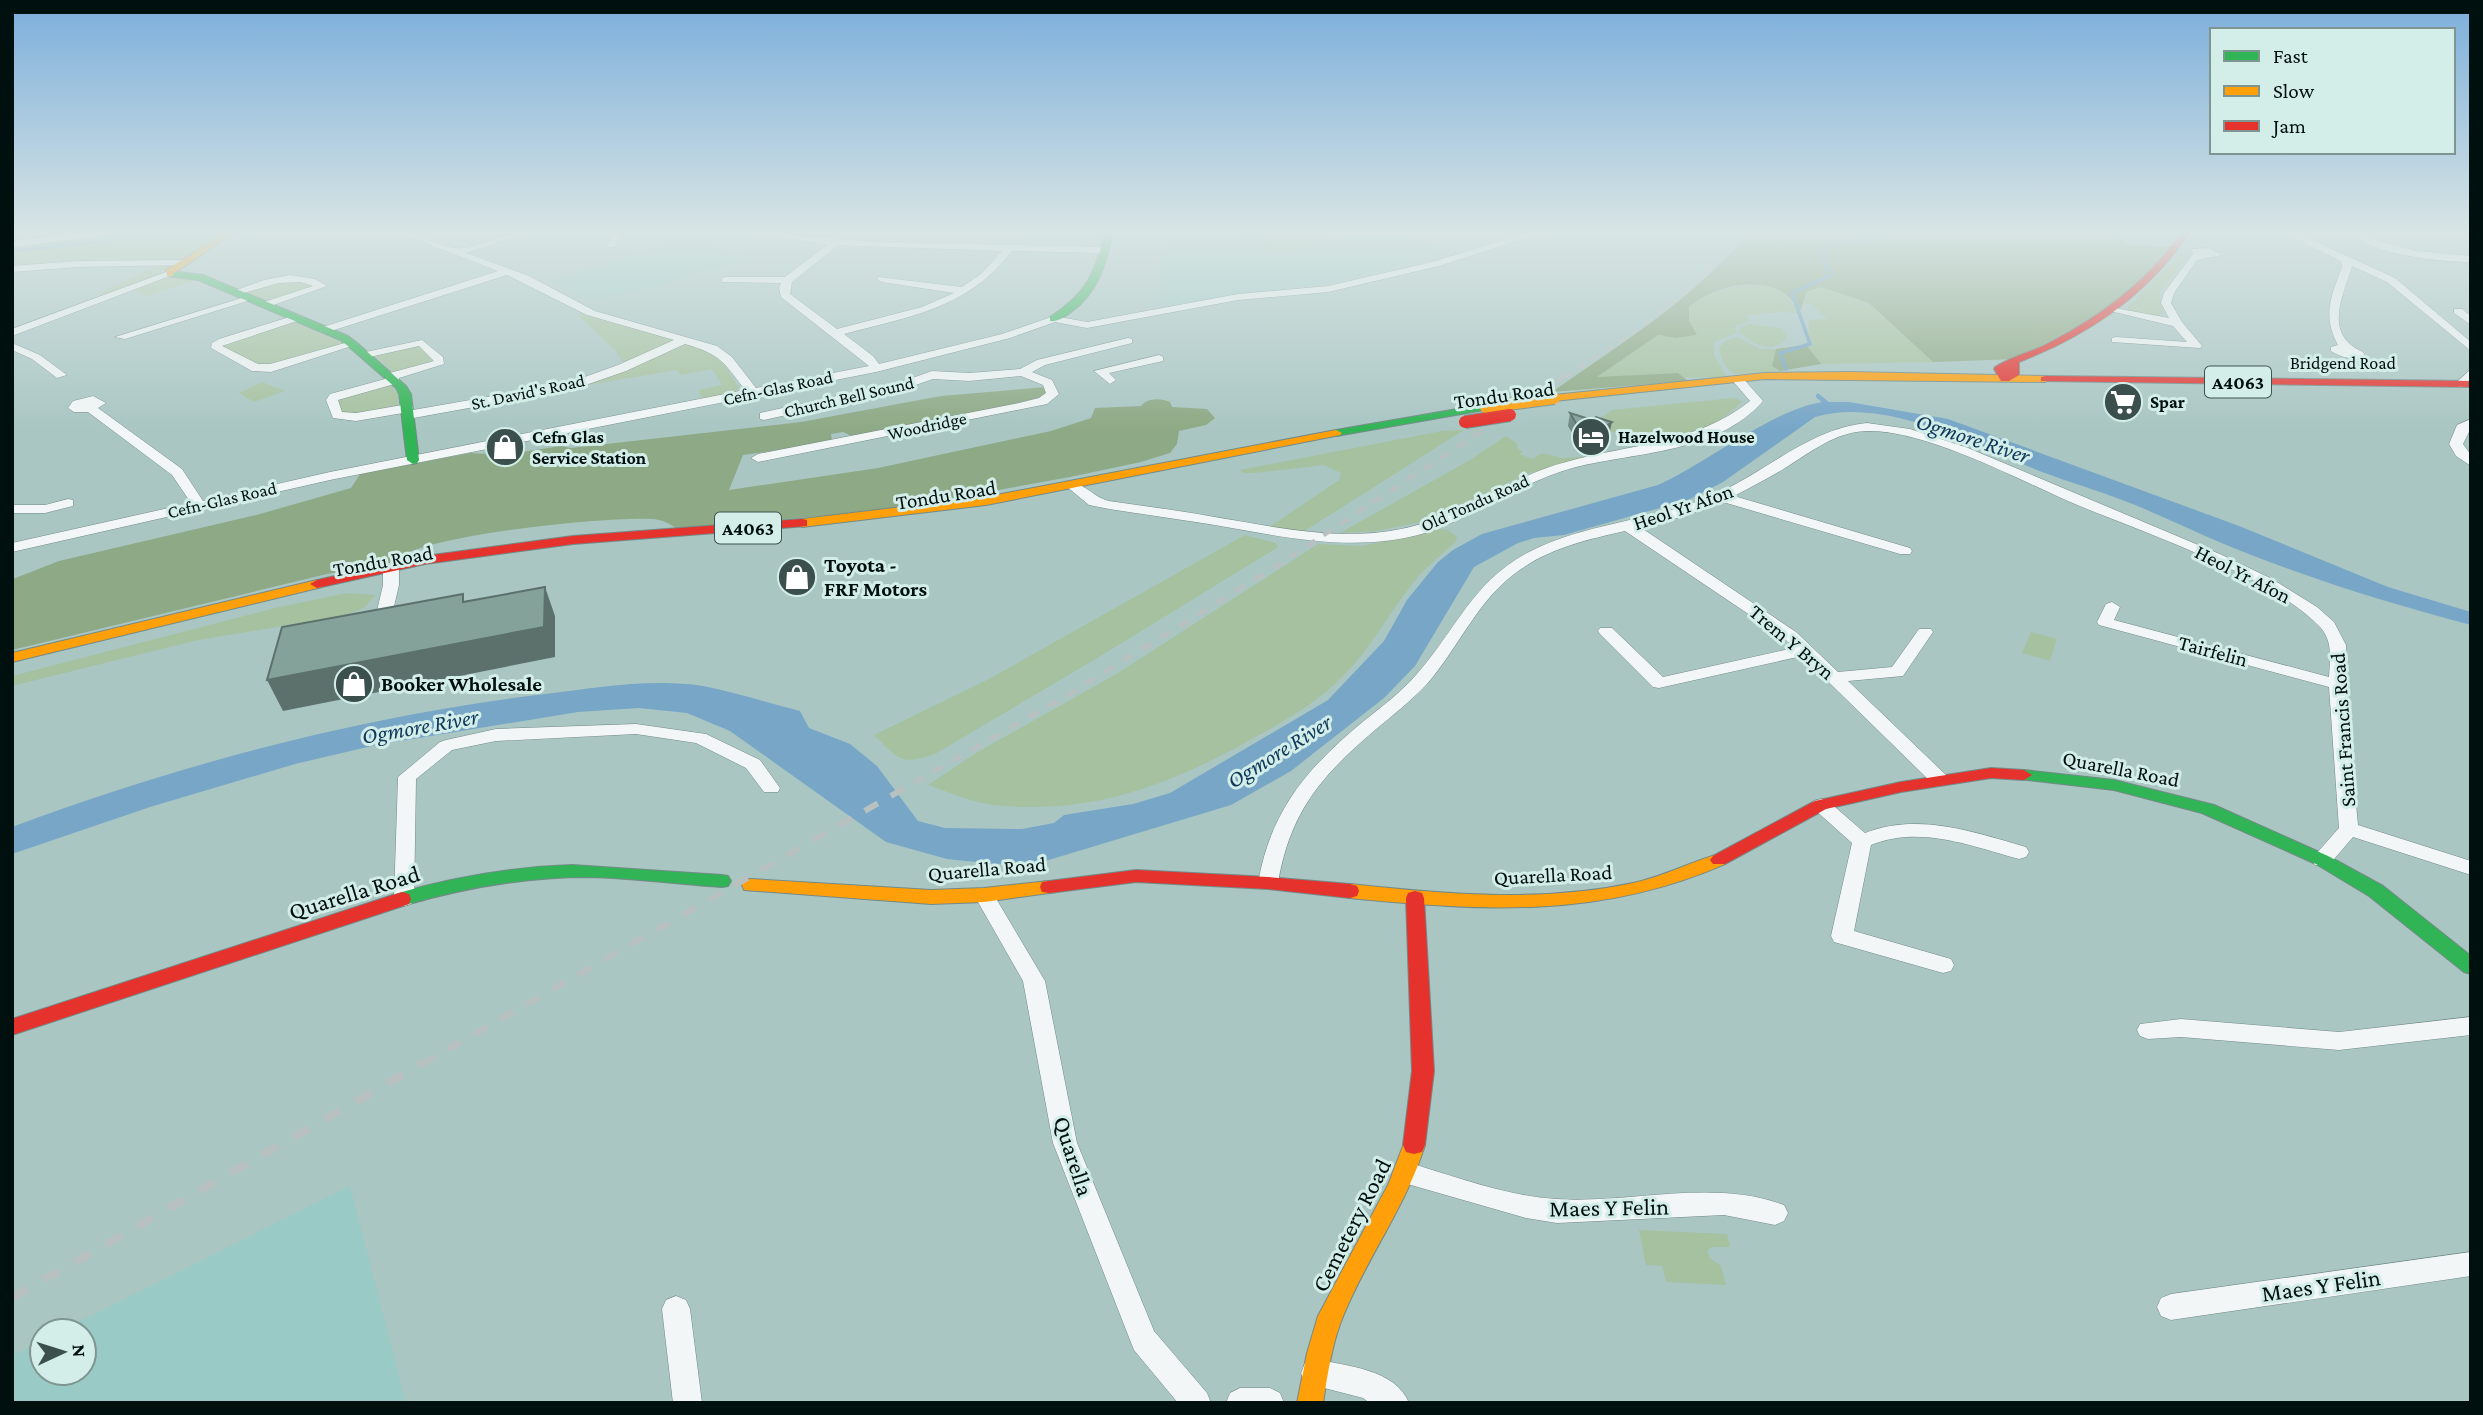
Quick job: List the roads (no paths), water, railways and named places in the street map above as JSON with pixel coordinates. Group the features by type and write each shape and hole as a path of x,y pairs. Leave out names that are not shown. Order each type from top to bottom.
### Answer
{"street":[{"path":"12,325 79,298"},
{"path":"12,333 100,298"},
{"path":"121,337 233,298"},
{"path":"249,298 324,330 358,349 392,379 405,394 413,460"},
{"path":"265,305 286,298"},
{"path":"324,330 424,298"},
{"path":"560,298 579,309 611,320 713,348 728,359 753,393"},
{"path":"789,298 869,358 876,368"},
{"path":"835,333 932,306 950,298"},
{"path":"1054,319 1084,298"},
{"name":"Cefn-Glas Road","path":"12,548 413,460 876,368 1006,335 1054,319 1087,325 1238,298"},
{"path":"2009,369 2115,311 2131,298"},
{"path":"2116,340 2196,346 2177,323 2166,303 2167,298"},
{"path":"2336,298 2331,311 2335,331 2345,347"},
{"path":"2412,298 2471,348"},
{"path":"2115,311 2177,323"},
{"path":"2458,311 2471,322"},
{"path":"296,318 223,341 216,345 217,348 256,368 271,368 358,349 416,343 422,343 439,359 440,362 434,365 392,379"},
{"name":"St. David's Road","path":"392,379 334,397 332,400 337,415 356,417 408,412 570,386 622,368 684,340"},
{"name":"Church Bell Sound","path":"764,416 904,385 932,375 969,377 1023,372 1041,362 1128,341"},
{"path":"1112,344 1142,362"},
{"path":"12,346 61,375"},
{"path":"12,355 26,352"},
{"name":"Church Bell Sound","path":"911,359 932,375"},
{"path":"1110,380 1096,368 1159,359"},
{"name":"Tondu Road","path":"1078,490 1251,449 1486,407 1554,398 1743,384 1867,382 1890,377 2009,369"},
{"name":"Bridgend Road","path":"2009,369 2043,379 2468,380"},
{"path":"1023,372 1052,387 1053,394 1043,401"},
{"name":"Tondu Road","path":"12,671 391,574 425,560 573,540 843,520 1078,490 1465,422 1743,384"},
{"name":"Old Tondu Road","path":"1078,490 1102,504 1283,534 1327,538 1384,537 1438,524 1524,481 1554,470 1688,440 1732,419 1755,404 1757,398 1743,384"},
{"path":"1043,401 1058,407"},
{"name":"Woodridge","path":"758,458 1043,401"},
{"path":"90,408 177,472 200,505"},
{"path":"2471,423 2462,428 2456,444 2471,462"},
{"name":"Heol Yr Afon","path":"1268,883 1271,855 1283,824 1307,784 1331,757 1402,699 1426,675 1472,604 1503,573 1536,553 1566,542 1657,519 1722,497 1835,432 1866,427 1890,429 1966,453 2236,567 2302,604"},
{"path":"12,494 20,501 13,509"},
{"path":"1722,497 1905,551"},
{"path":"13,509 45,509 68,503"},
{"name":"Trem Y Bryn","path":"1628,526 1723,587 1790,635 1940,780"},
{"path":"384,615 391,574"},
{"name":"Tondu Road","path":"12,658 199,611 391,574"},
{"name":"Saint Francis Road","path":"2302,604 2326,625 2337,641 2337,684 2349,829 2322,860"},
{"name":"Tairfelin","path":"2112,607 2105,622 2337,684"},
{"path":"1606,631 1659,683 1806,650"},
{"path":"1835,677 1897,672 1925,632"},
{"path":"404,899 407,777 446,746 496,735 636,729 700,738 753,764 771,788"},
{"name":"Quarella Road","path":"751,885 932,897 984,895 1136,876 1268,883 1415,898 1527,901 1615,894 1698,871 1821,805 1940,780 1991,773 2061,777 2113,785 2208,809 2322,860 2376,891 2471,967"},
{"path":"1821,805 1862,841"},
{"path":"1862,841 1877,834 1909,827 2019,852"},
{"path":"2349,829 2471,868"},
{"path":"1862,841 1842,936 1943,965"},
{"name":"Quarella Road","path":"12,1027 404,899 454,886 528,873 608,872 722,881"},
{"name":"Quarella","path":"984,895 1034,981 1065,1143 1144,1340 1197,1403"},
{"name":"Cemetery Road","path":"1310,1403 1315,1373 1335,1306 1389,1210 1406,1173 1418,1126 1422,1088 1415,898"},
{"path":"2148,1030 2181,1028 2339,1041 2471,1026"},
{"name":"Maes Y Felin","path":"1406,1173 1526,1208 1557,1212 1724,1204 1774,1213"},
{"name":"Maes Y Felin","path":"2171,1307 2471,1264"},
{"path":"676,1309 688,1403"},
{"path":"1315,1373 1369,1385 1395,1403"},
{"path":"1240,1403 1270,1403"}],"water":[{"name":"Ogmore River","path":"1822,402 1849,402 1948,419 2239,526 2388,587 2471,612 2471,625 2377,598 2285,567 2135,505 2042,472 1931,427 1901,418 1842,412 1815,417 1723,482 1688,500 1564,535 1534,538 1518,543 1474,567 1415,666 1384,698 1291,771 1231,805 1042,862 995,864 947,859 886,842 730,731 687,713 639,708 578,712 376,745 295,764 150,807 12,854 12,827 142,782 208,763 409,715 477,703 644,683 703,686 800,711 809,728 850,744 877,766 918,821 945,828 1022,829 1054,823 1064,815 1133,804 1170,793 1328,700 1384,641 1407,600 1438,562 1453,550 1482,534 1658,485 1782,415"}],"waterway":[{"path":"1786,369 1780,353 1810,344 1794,298"},
{"path":"1818,396 1829,405"}],"railway":[{"path":"1565,377 1638,329 1679,298"},
{"path":"1290,557 1567,375"},
{"path":"914,783 1066,696 1293,556"},
{"path":"422,1064 917,781"},
{"path":"12,1298 425,1062"}],"place":[{"name":"Spar","path":"2123,402"},
{"name":"Hazelwood House","path":"1591,437"},
{"name":"Cefn Glas Service Station","path":"505,447"},
{"name":"Toyota - FRF Motors","path":"797,577"},
{"name":"Booker Wholesale","path":"354,684"}]}
